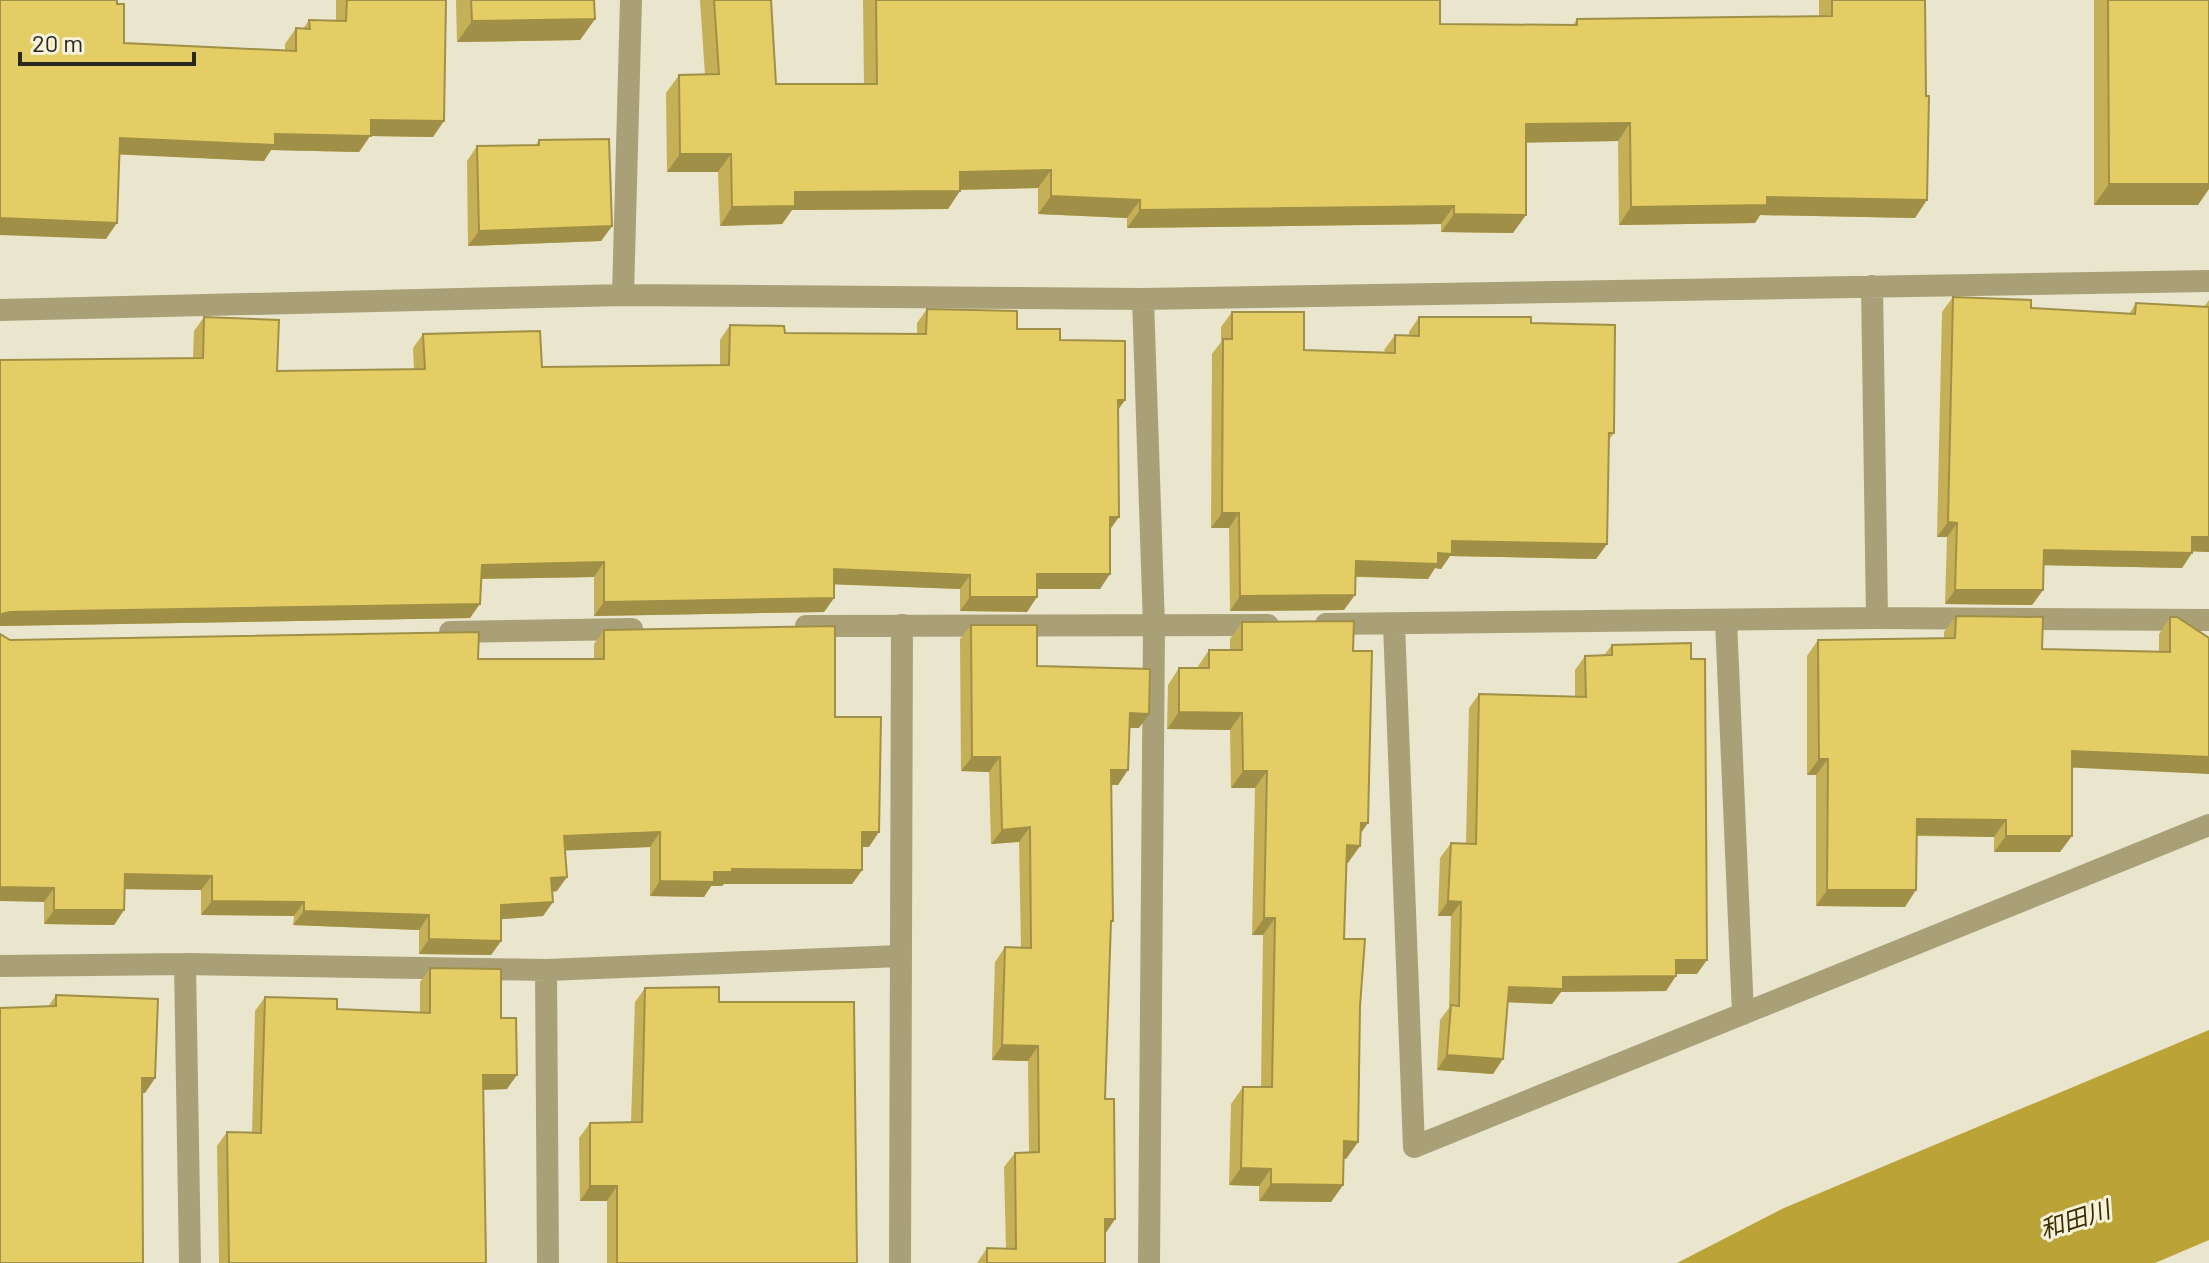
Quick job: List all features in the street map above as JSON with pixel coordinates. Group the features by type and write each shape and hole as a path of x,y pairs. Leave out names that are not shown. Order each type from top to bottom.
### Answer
{"street":[{"path":"623,295 631,0"},
{"path":"0,310 623,295 1143,299 2209,281"},
{"path":"1872,286 1877,618"},
{"path":"1143,299 1154,626 1149,1263"},
{"path":"791,627 1877,618 2209,620"},
{"path":"1726,620 1743,1014"},
{"path":"1394,624 1414,1147 2209,825"},
{"path":"900,1263 902,625"},
{"path":"427,633 649,629"},
{"path":"0,966 185,964 546,970 900,956"},
{"path":"185,964 190,1263"},
{"path":"546,970 548,1263"}],"water":[{"name":"和田川","path":"2209,1030 2209,1240 2155,1263 1677,1263 1784,1208"}],"building":[{"path":"0,0 117,0 117,4 124,4 124,43 296,51 296,28 310,29 309,20 346,21 347,0 446,0 444,121 371,120 371,136 275,134 275,145 120,138 117,223 0,218"},
{"path":"471,0 594,0 595,19 472,21"},
{"path":"714,0 771,0 776,84 877,84 876,0 1440,0 1440,24 1577,25 1577,19 1832,16 1832,0 1925,0 1926,96 1929,96 1927,200 1767,197 1767,205 1631,207 1630,123 1526,124 1526,215 1454,214 1454,206 1140,210 1140,200 1051,196 1051,170 960,172 960,191 795,192 795,206 732,207 731,154 680,154 679,75 719,74"},
{"path":"2108,0 2209,0 2209,184 2109,184"},
{"path":"609,139 612,226 479,231 477,146 539,145 539,140"},
{"path":"1953,297 2031,300 2031,308 2135,314 2136,303 2209,307 2209,537 2192,537 2192,553 2044,550 2043,590 1955,590 1957,523 1948,522"},
{"path":"927,309 1017,311 1017,329 1060,329 1060,340 1125,341 1125,400 1118,400 1119,517 1110,517 1110,574 1037,574 1037,597 970,597 970,575 834,569 834,598 604,602 604,562 482,565 480,604 10,612 0,617 0,360 203,358 204,317 279,320 277,371 425,369 423,334 540,331 542,367 729,365 730,325 784,326 785,333 926,334"},
{"path":"1232,312 1304,312 1304,350 1395,353 1395,335 1419,336 1419,317 1531,317 1531,323 1615,325 1614,433 1609,433 1607,544 1452,541 1452,554 1438,553 1438,564 1356,561 1355,595 1240,596 1239,513 1222,513 1223,339 1232,339"},
{"path":"1956,616 2043,617 2042,649 2170,652 2170,617 2177,617 2209,638 2209,757 2072,751 2072,836 2006,836 2006,820 1917,819 1916,890 1827,890 1828,759 1819,759 1818,640 1955,638"},
{"path":"1354,621 1353,651 1372,651 1368,823 1361,823 1360,846 1347,845 1344,939 1365,939 1360,1006 1358,1142 1344,1141 1343,1185 1271,1184 1271,1169 1241,1168 1243,1087 1272,1087 1275,918 1264,918 1267,771 1243,771 1242,713 1179,712 1179,668 1209,668 1209,650 1242,650 1242,622"},
{"path":"971,625 1037,625 1037,666 1150,669 1149,714 1130,713 1128,770 1111,770 1113,921 1105,1099 1114,1099 1115,1219 1105,1219 1105,1263 987,1263 987,1248 1016,1249 1015,1153 1039,1152 1038,1046 1002,1045 1005,947 1031,948 1030,827 1002,830 1000,757 972,757"},
{"path":"835,626 835,717 881,717 879,832 862,832 862,870 732,869 732,872 714,872 714,882 660,881 660,832 564,836 567,877 551,878 553,902 501,905 501,941 429,939 429,915 304,911 304,902 212,901 212,876 125,874 124,910 54,910 54,888 0,887 0,634 10,640 479,632 478,659 604,659 604,630"},
{"path":"1691,643 1691,659 1705,659 1707,960 1676,960 1676,976 1563,977 1563,989 1509,987 1503,1059 1447,1055 1451,1005 1459,1006 1461,902 1448,901 1451,843 1476,844 1479,694 1586,697 1585,656 1612,655 1612,645"},
{"path":"430,968 501,969 501,1018 516,1018 517,1075 483,1075 486,1263 229,1263 227,1132 261,1133 265,997 337,999 337,1009 430,1013"},
{"path":"719,987 719,1002 854,1002 857,1263 617,1263 617,1186 590,1186 590,1123 642,1122 645,988"},
{"path":"56,995 158,999 155,1078 142,1078 143,1263 0,1263 0,1008 56,1006"}]}
